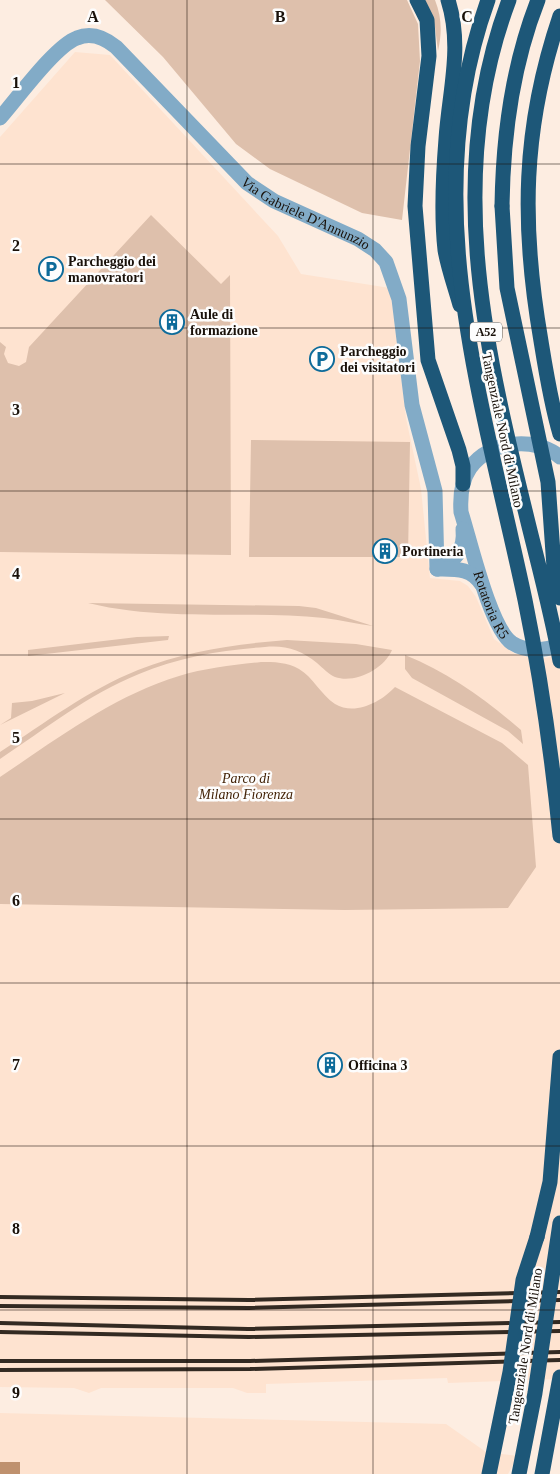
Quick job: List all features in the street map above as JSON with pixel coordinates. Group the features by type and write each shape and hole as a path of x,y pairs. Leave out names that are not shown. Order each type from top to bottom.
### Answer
{"highway":[{"path":"417,0 427,20 429,56 418,146 416,206 428,360 459,450 463,466 463,484"},
{"path":"448,0 456,30 456,41 446,138 443,199 446,251 466,330"},
{"name":"Tangenziale Nord di Milano","path":"488,0 466,74 458,127 456,161 458,257 472,367 525,600 540,681 560,836"},
{"name":"Tangenziale Nord di Milano","path":"509,0 494,44 480,112 474,167 476,252 490,354 560,661"},
{"path":"538,0 523,44 513,85 503,159 502,206 507,288 548,482 554,567 560,598"},
{"path":"560,16 549,49 536,101 528,168 528,236 537,318 560,434"},
{"path":"489,1474 510,1372 523,1280 550,1182 560,1057"},
{"name":"Tangenziale Nord di Milano","path":"520,1474 546,1327 560,1223"},
{"path":"542,1474 560,1377"}],"street":[{"name":"Via Gabriele D'Annunzio","path":"0,118 66,44 83,36 103,38 116,47 247,183 274,201 358,240 375,250 386,262 398,299 412,405 435,491 437,569"},
{"name":"Rotatoria R5","path":"560,456 536,444 514,444 488,453 471,466 463,484 462,512 498,625 511,642 527,649 538,650 560,645"},
{"path":"437,569 454,560 462,550 464,537 462,512"},
{"path":"437,569 457,569 470,572 480,581 486,592"}],"shaded area":[{"path":"75,52 110,55 278,236 301,274 390,288 406,418 421,489 430,578 460,581 468,586 476,597 494,639 515,654 541,659 560,655 560,1379 448,1383 447,1378 266,1384 266,1393 247,1393 233,1388 101,1388 89,1393 74,1388 0,1387 0,137"},
{"path":"0,1413 446,1424 486,1452 518,1456 508,1474 0,1474"},
{"path":"0,1462 20,1462 20,1474 0,1474"}],"green space":[{"path":"105,0 407,0 418,24 420,61 402,220 362,213 270,169 236,144 163,57"},
{"path":"425,0 435,0 439,13 441,32 438,51 435,27"},
{"path":"151,215 221,284 230,275 231,555 0,552 0,342 6,347 4,354 8,363 19,366 26,362 29,347"},
{"path":"251,440 410,442 408,557 249,557"},
{"path":"88,603 299,606 316,608 373,626 324,618 294,616 147,612 117,609"},
{"path":"169,636 168,640 28,656 28,650 137,637"},
{"path":"287,640 356,644 392,650 376,669 360,677 343,679 330,674 305,655 292,649 279,647 217,652 170,663 121,682 85,702 0,759 0,752 67,708 102,687 138,670 156,663 211,649"},
{"path":"405,655 452,678 494,708 521,730 523,744 508,731 412,678 405,669"},
{"name":"Parco di Milano Fiorenza","path":"261,662 275,662 299,669 335,704 351,709 367,706 383,698 395,687 502,743 528,765 536,867 508,908 345,910 0,904 0,777 86,720 131,695 189,673"},
{"path":"65,693 0,725 11,718 12,703 32,701"}],"railway":[{"path":"0,1297 249,1300 560,1292"},
{"path":"0,1306 249,1308 560,1300"},
{"path":"0,1323 248,1329 560,1322"},
{"path":"0,1332 249,1337 560,1331"},
{"path":"0,1361 250,1361 560,1352"},
{"path":"0,1370 250,1369 560,1360"}],"place":[{"name":"Parcheggio dei manovratori","path":"51,269"},
{"name":"Aule di formazione","path":"172,322"},
{"name":"Parcheggio dei visitatori","path":"322,359"},
{"name":"Portineria","path":"385,551"},
{"name":"Officina 3","path":"330,1065"}]}
